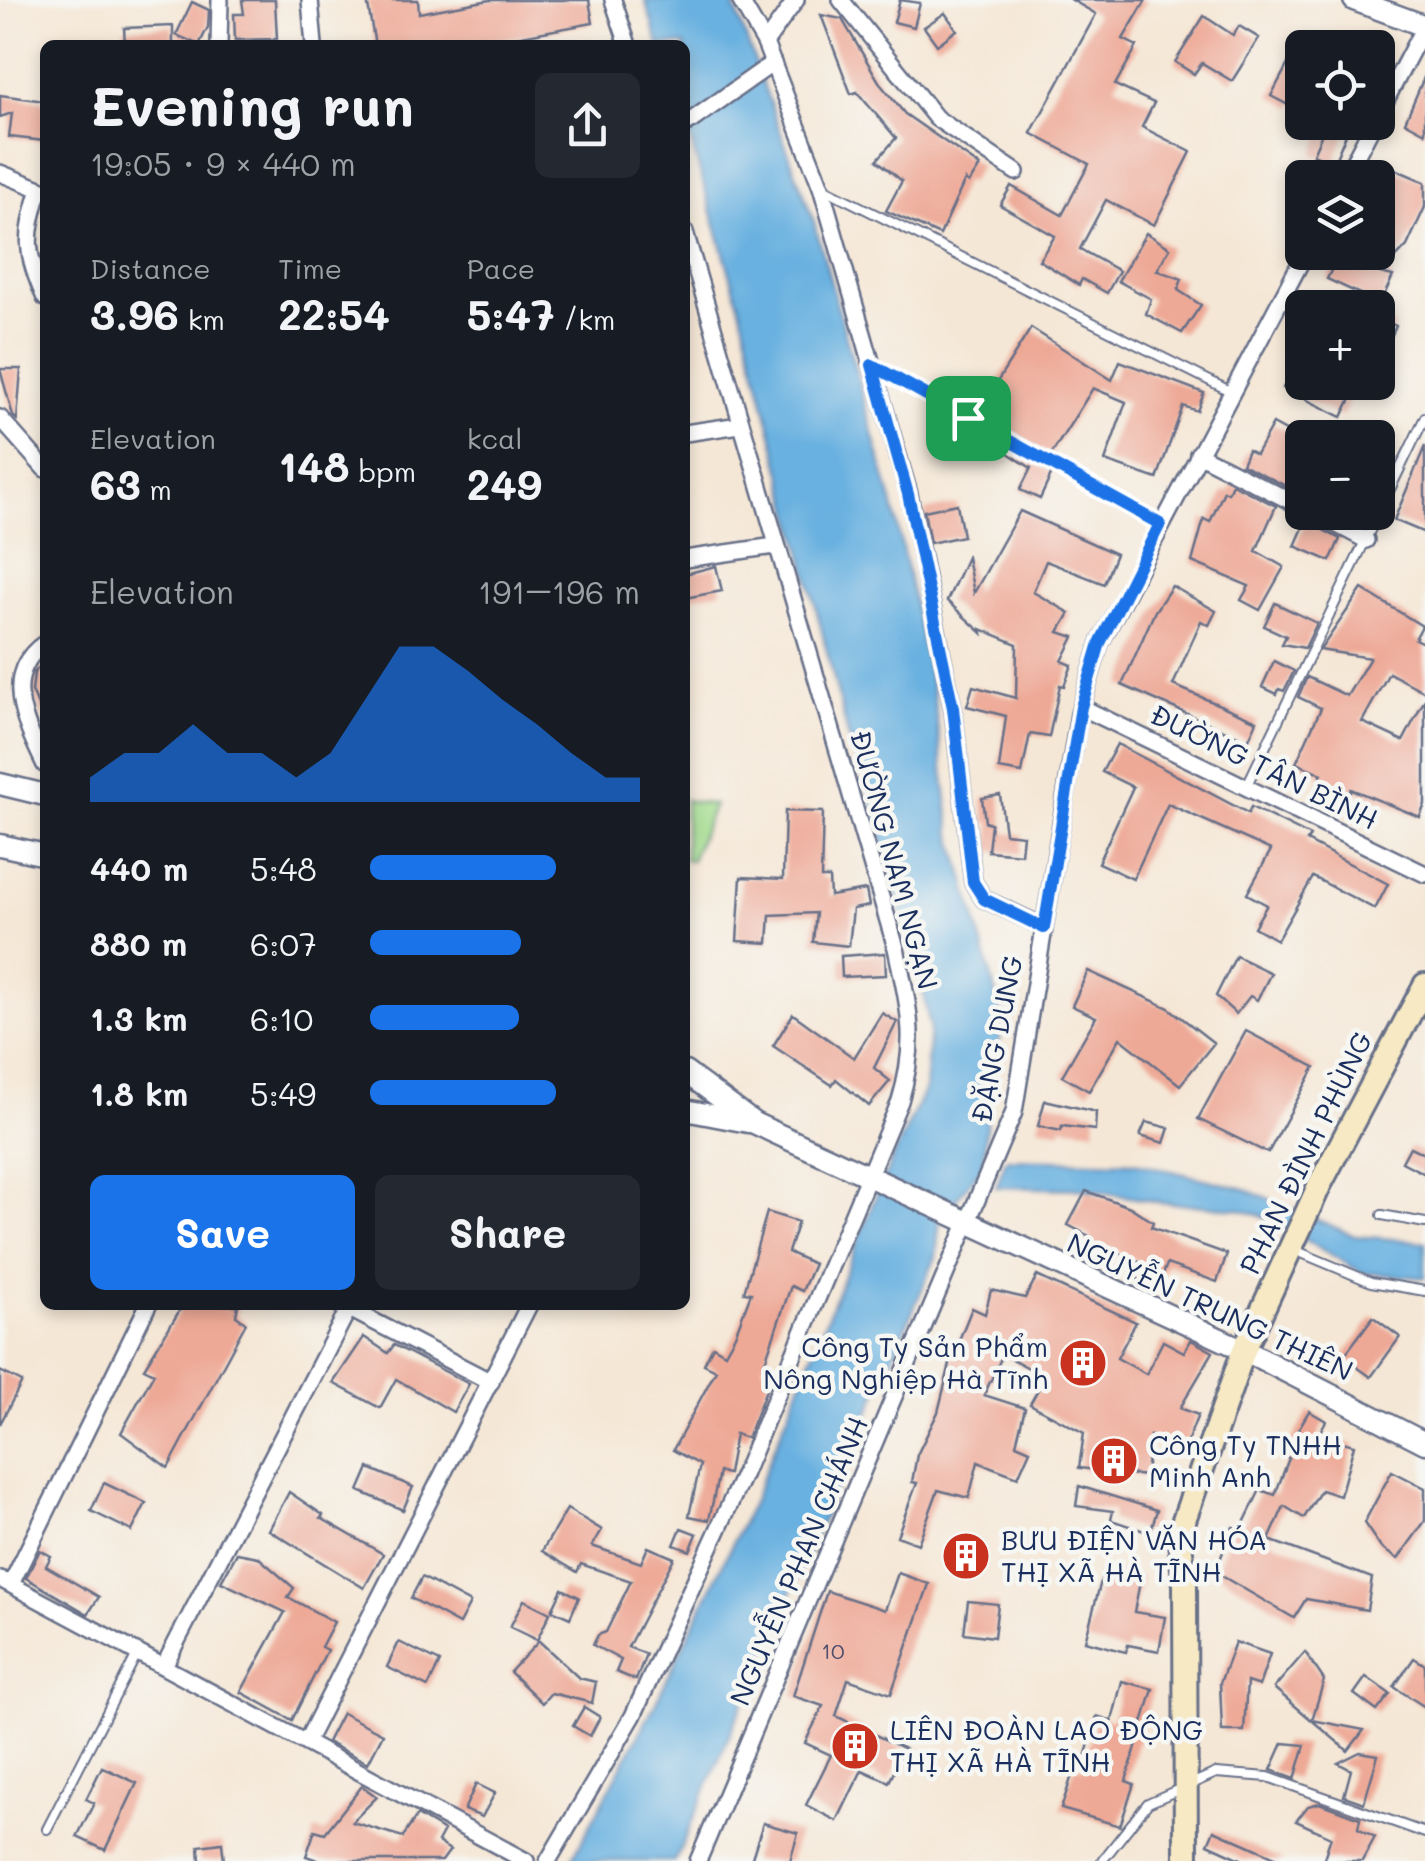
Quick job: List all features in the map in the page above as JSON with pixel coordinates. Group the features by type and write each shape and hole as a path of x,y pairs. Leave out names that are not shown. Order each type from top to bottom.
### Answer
{"main road":[{"name":"PHAN ĐÌNH PHÙNG","path":"1186,1861 1185,1585 1179,1534 1244,1350 1308,1210 1425,985"}],"street":[{"path":"219,40 220,0"},
{"path":"310,0 314,40"},
{"path":"614,0 626,40"},
{"path":"740,0 765,44 767,68 821,187 908,494 953,708 973,882 984,899 1044,928"},
{"path":"765,44 796,0"},
{"path":"841,0 936,118 1016,172"},
{"path":"1354,0 1425,25 1395,82"},
{"path":"690,122 767,68"},
{"path":"0,173 40,189"},
{"path":"40,196 28,230 27,256 40,288"},
{"name":"ĐƯỜNG NAM NGẠN","path":"548,1861 633,1716 744,1473 868,1180 908,1073 913,1025 891,930 690,250"},
{"name":"ĐẶNG DUNG","path":"969,1225 1014,1112 1081,707 1100,643 1296,270"},
{"path":"0,418 40,463"},
{"path":"690,432 740,426"},
{"path":"1198,454 1285,498"},
{"path":"1347,530 1366,540"},
{"path":"690,558 775,546"},
{"path":"40,647 24,660 17,680 22,716 40,754"},
{"name":"ĐƯỜNG TÂN BÌNH","path":"1081,707 1247,784 1425,874"},
{"path":"0,784 40,794"},
{"path":"0,844 40,855"},
{"path":"690,1076 754,1123"},
{"path":"690,1111 754,1123"},
{"name":"NGUYỄN TRUNG THIÊN","path":"754,1123 868,1180 1244,1350 1425,1443"},
{"name":"NGUYỄN PHAN CHÁNH","path":"698,1861 969,1225"},
{"path":"145,1310 5,1581 526,1861"},
{"path":"164,1666 343,1310"},
{"path":"351,1310 492,1382"},
{"path":"306,1742 527,1310"}],"lane":[{"path":"821,187 1232,392"},
{"path":"872,365 1160,524"},
{"path":"1247,784 1425,418"},
{"path":"1382,1215 1425,1222"},
{"path":"1292,1244 1371,1282 1425,1291"},
{"path":"48,1829 138,1652"},
{"path":"1102,1861 1148,1804 1216,1772 1268,1778 1425,1833"}],"green space":[{"path":"690,801 714,805 691,860"}],"water":[{"path":"645,0 732,0 815,225 893,505 933,691 951,831 1001,1011 1000,1039 991,1069 983,1166 940,1219 936,1257 675,1861 571,1861 653,1708 753,1501 880,1186 925,1089 930,1028 868,787 848,735 740,307 690,139 690,40 657,40"},
{"path":"1006,1159 1135,1162 1245,1189 1355,1236 1425,1242 1425,1278 1363,1273 1265,1217 1238,1209 1158,1202 1085,1189 996,1187"}],"building":[{"path":"242,0 275,0 277,39 235,40 234,14 244,14"},
{"path":"367,0 418,0 419,13 490,0 589,0 593,23 500,40 374,40"},
{"path":"900,0 920,3 914,27 894,22"},
{"path":"1072,0 1146,0 1123,39 1137,46 1115,85 1154,103 1142,127 1191,152 1154,225 1106,200 1080,249 1119,271 1107,293 1082,279 1079,285 1039,260 1055,236 1000,205 1011,186 1062,215 1089,164 1031,133 1096,14"},
{"path":"192,2 209,10 208,27 202,40 176,35"},
{"path":"945,13 957,30 937,45 924,27"},
{"path":"821,15 842,19 881,85 905,114 980,166 969,183 965,180 940,235 886,211 902,181 877,160 896,138 857,92 851,94"},
{"path":"1204,16 1233,35 1239,26 1259,38 1232,81 1202,63 1194,74 1175,62"},
{"path":"173,26 173,40 125,40 124,28"},
{"path":"1285,70 1285,103 1271,96"},
{"path":"1425,75 1425,133 1405,122"},
{"path":"0,95 40,100 40,140 9,137 12,113 0,117"},
{"path":"1319,140 1344,140 1335,160 1313,154"},
{"path":"1395,169 1425,182 1425,207 1407,246 1395,258"},
{"path":"1146,233 1170,248 1157,270 1182,279 1178,290 1201,305 1182,333 1146,314 1151,299 1118,281"},
{"path":"1331,270 1384,270 1381,273 1393,276 1386,290 1351,290 1327,279"},
{"path":"1031,328 1112,380 1120,361 1204,393 1197,411 1183,406 1157,479 1105,461 1126,402 1093,388 1051,455 977,414"},
{"path":"0,369 21,369 17,420 13,416"},
{"path":"1307,400 1350,400 1342,417"},
{"path":"1273,424 1285,431 1285,486 1242,464 1248,450 1256,454"},
{"path":"969,427 1052,473 1040,499 1020,490 1031,468"},
{"path":"1425,446 1425,533 1395,518"},
{"path":"1232,484 1276,506 1256,551 1284,567 1260,610 1241,600 1249,586 1192,562 1204,519 1210,522 1224,491 1228,493"},
{"path":"957,504 963,536 930,543 924,511"},
{"path":"1020,511 1116,554 1104,584 1046,561 1033,592 1070,613 1059,632 1074,637 1062,661 1072,665 1064,686 1060,685 1049,737 1030,734 1022,773 999,769 1006,716 967,706 973,686 1016,698 1017,644 981,629 982,633 947,601 967,557 974,593"},
{"path":"1302,530 1323,530 1340,539 1330,561 1295,546"},
{"path":"716,566 722,591 690,597 690,573"},
{"path":"1172,586 1216,611 1209,625 1201,621 1173,685 1257,721 1248,741 1122,685 1155,611"},
{"path":"1362,589 1422,626 1415,639 1425,644 1425,692 1389,673 1362,722 1403,741 1425,699 1425,804 1420,817 1319,780 1322,774 1296,763 1321,708 1298,697 1307,677 1347,696 1370,658 1320,650"},
{"path":"1275,603 1317,623 1305,648 1282,644 1286,636 1264,626"},
{"path":"1274,661 1294,671 1284,691 1279,689 1277,694 1262,687"},
{"path":"40,666 40,710 32,691 34,673"},
{"path":"1117,744 1248,813 1251,807 1310,836 1307,841 1388,884 1375,909 1313,877 1277,940 1254,927 1267,905 1247,894 1271,850 1168,804 1133,879 1098,863 1133,787 1102,772"},
{"path":"1000,795 1005,833 1023,835 1021,854 988,851 991,823 985,822 982,798"},
{"path":"785,811 823,812 821,878 829,878 830,896 866,890 869,906 853,909 849,946 813,942 816,913 770,915 768,943 737,941 741,877 783,879"},
{"path":"885,953 886,975 842,977 841,956"},
{"path":"1236,956 1271,973 1257,1000 1250,996 1236,1014 1216,996"},
{"path":"1088,971 1169,1008 1214,1043 1180,1085 1120,1038 1089,1091 1062,1076 1096,1017 1072,1006"},
{"path":"882,1013 897,1022 874,1068 890,1081 869,1106 836,1079 832,1085 773,1046 793,1014 854,1058"},
{"path":"1246,1031 1315,1067 1268,1153 1198,1119"},
{"path":"1045,1100 1096,1112 1095,1130 1062,1126 1061,1131 1038,1126"},
{"path":"1146,1122 1169,1128 1164,1143 1140,1136"},
{"path":"1410,1147 1425,1154 1425,1174 1402,1162"},
{"path":"1086,1191 1130,1207 1153,1222 1151,1227 1227,1254 1217,1282 1167,1264 1158,1287 1135,1278 1141,1263 1109,1248 1106,1254 1087,1244 1091,1237 1068,1225"},
{"path":"767,1212 798,1222 788,1252 814,1264 802,1291 791,1286 763,1367 773,1372 747,1438 735,1434 728,1474 719,1472 709,1520 689,1516 700,1465 673,1450 716,1370 704,1364 713,1346 725,1353 735,1335 751,1293 744,1292"},
{"path":"1037,1276 1136,1322 1117,1358 1146,1374 1163,1341 1184,1352 1191,1340 1213,1352 1180,1408 1198,1415 1185,1447 1150,1436 1146,1476 1079,1468 1084,1433 1030,1404 1045,1377 1003,1354 984,1395 1025,1408 1016,1444 1030,1450 1018,1477 978,1462 969,1498 938,1490 918,1544 897,1536 917,1483 912,1482 917,1455 938,1412 951,1360 972,1308 985,1314 991,1290 1025,1298"},
{"path":"180,1310 237,1310 236,1316 246,1323 168,1468 121,1433 154,1373 144,1368"},
{"path":"1373,1317 1400,1337 1371,1377 1343,1357"},
{"path":"364,1337 388,1353 394,1345 469,1384 453,1412 396,1379 380,1408 333,1383"},
{"path":"0,1371 22,1382 0,1424"},
{"path":"1309,1411 1326,1421 1318,1435 1354,1445 1340,1496 1321,1490 1304,1518 1284,1506 1269,1540 1372,1578 1367,1610 1306,1599 1294,1618 1215,1572 1233,1527 1241,1529 1260,1490 1275,1495 1289,1458 1283,1455"},
{"path":"369,1468 413,1487 403,1510 359,1491"},
{"path":"1392,1471 1425,1488 1425,1521 1398,1559 1381,1548 1364,1523"},
{"path":"104,1483 146,1503 132,1531 91,1511"},
{"path":"1079,1486 1157,1510 1150,1533 1111,1520 1113,1511 1076,1506"},
{"path":"289,1492 323,1515 321,1518 383,1554 364,1588 269,1530"},
{"path":"567,1509 602,1530 592,1546 641,1563 648,1547 674,1558 628,1647 646,1654 636,1680 616,1672 621,1660 593,1645 598,1635 606,1632 631,1581 581,1564 577,1572 542,1551"},
{"path":"681,1528 697,1534 690,1551 674,1545"},
{"name":"BƯU ĐIỆN VĂN HÓA THỊ XÃ HÀ TĨNH","path":"959,1538 980,1543 972,1573 952,1568"},
{"path":"40,1550 51,1556 46,1566 99,1597 88,1614 26,1578"},
{"path":"237,1553 258,1557 294,1588 288,1597 334,1622 321,1647 327,1650 292,1720 241,1692 285,1612 221,1582"},
{"path":"1104,1570 1141,1577 1134,1612 1165,1617 1159,1651 1128,1645 1126,1652 1085,1641"},
{"path":"898,1573 929,1584 891,1694 848,1679 836,1716 905,1749 889,1782 862,1770 837,1821 806,1805 831,1755 805,1743 823,1706 793,1696 827,1591 885,1610"},
{"path":"422,1577 470,1603 459,1624 411,1598"},
{"path":"562,1589 579,1597 570,1618 552,1610"},
{"path":"524,1600 550,1613 537,1640 510,1627"},
{"path":"968,1601 998,1604 994,1637 964,1633"},
{"path":"539,1641 579,1678 596,1682 592,1703 551,1693 542,1703 510,1672"},
{"path":"399,1642 440,1662 428,1687 387,1667"},
{"path":"1235,1642 1270,1654 1259,1686 1247,1682 1244,1731 1222,1731 1220,1683"},
{"path":"1305,1652 1324,1680 1312,1720 1364,1730 1348,1751 1274,1688"},
{"path":"1414,1658 1425,1665 1425,1707 1394,1687"},
{"path":"1366,1677 1390,1694 1377,1711 1354,1694"},
{"path":"1122,1681 1153,1689 1126,1781 1134,1784 1120,1826 1061,1809 1075,1766 1082,1768 1097,1716 1112,1721"},
{"path":"584,1707 600,1717 590,1736 573,1726"},
{"path":"342,1713 383,1734 368,1763 327,1742"},
{"path":"1283,1743 1305,1745 1295,1779 1271,1770"},
{"path":"1360,1752 1378,1755 1364,1803 1344,1796 1351,1770 1338,1763"},
{"path":"102,1767 137,1783 105,1850 77,1837 94,1803 86,1799"},
{"path":"476,1784 495,1793 482,1817 464,1810"},
{"path":"362,1786 377,1797 352,1822 403,1837 417,1815 444,1831 438,1842 450,1850 442,1861 320,1861 306,1856 315,1830 325,1833"},
{"path":"1319,1803 1360,1818 1358,1828 1375,1837 1362,1861 1323,1861 1331,1837 1296,1821 1308,1806"},
{"path":"763,1823 798,1833 790,1861 751,1861"},
{"path":"1214,1830 1284,1861 1243,1860 1208,1844"},
{"path":"222,1843 224,1861 200,1861 199,1846"}],"place":[{"name":"Công Ty Sản Phẩm Nông Nghiệp Hà Tĩnh","path":"1083,1363"},
{"name":"Công Ty TNHH Minh Anh","path":"1114,1461"},
{"name":"BƯU ĐIỆN VĂN HÓA THỊ XÃ HÀ TĨNH","path":"966,1556"},
{"name":"LIÊN ĐOÀN LAO ĐỘNG THỊ XÃ HÀ TĨNH","path":"855,1746"}],"route":[{"path":"872,365 968,418 1160,524 1100,643 1081,707 1044,928 984,899 973,882 953,708 908,494 872,365"}]}
